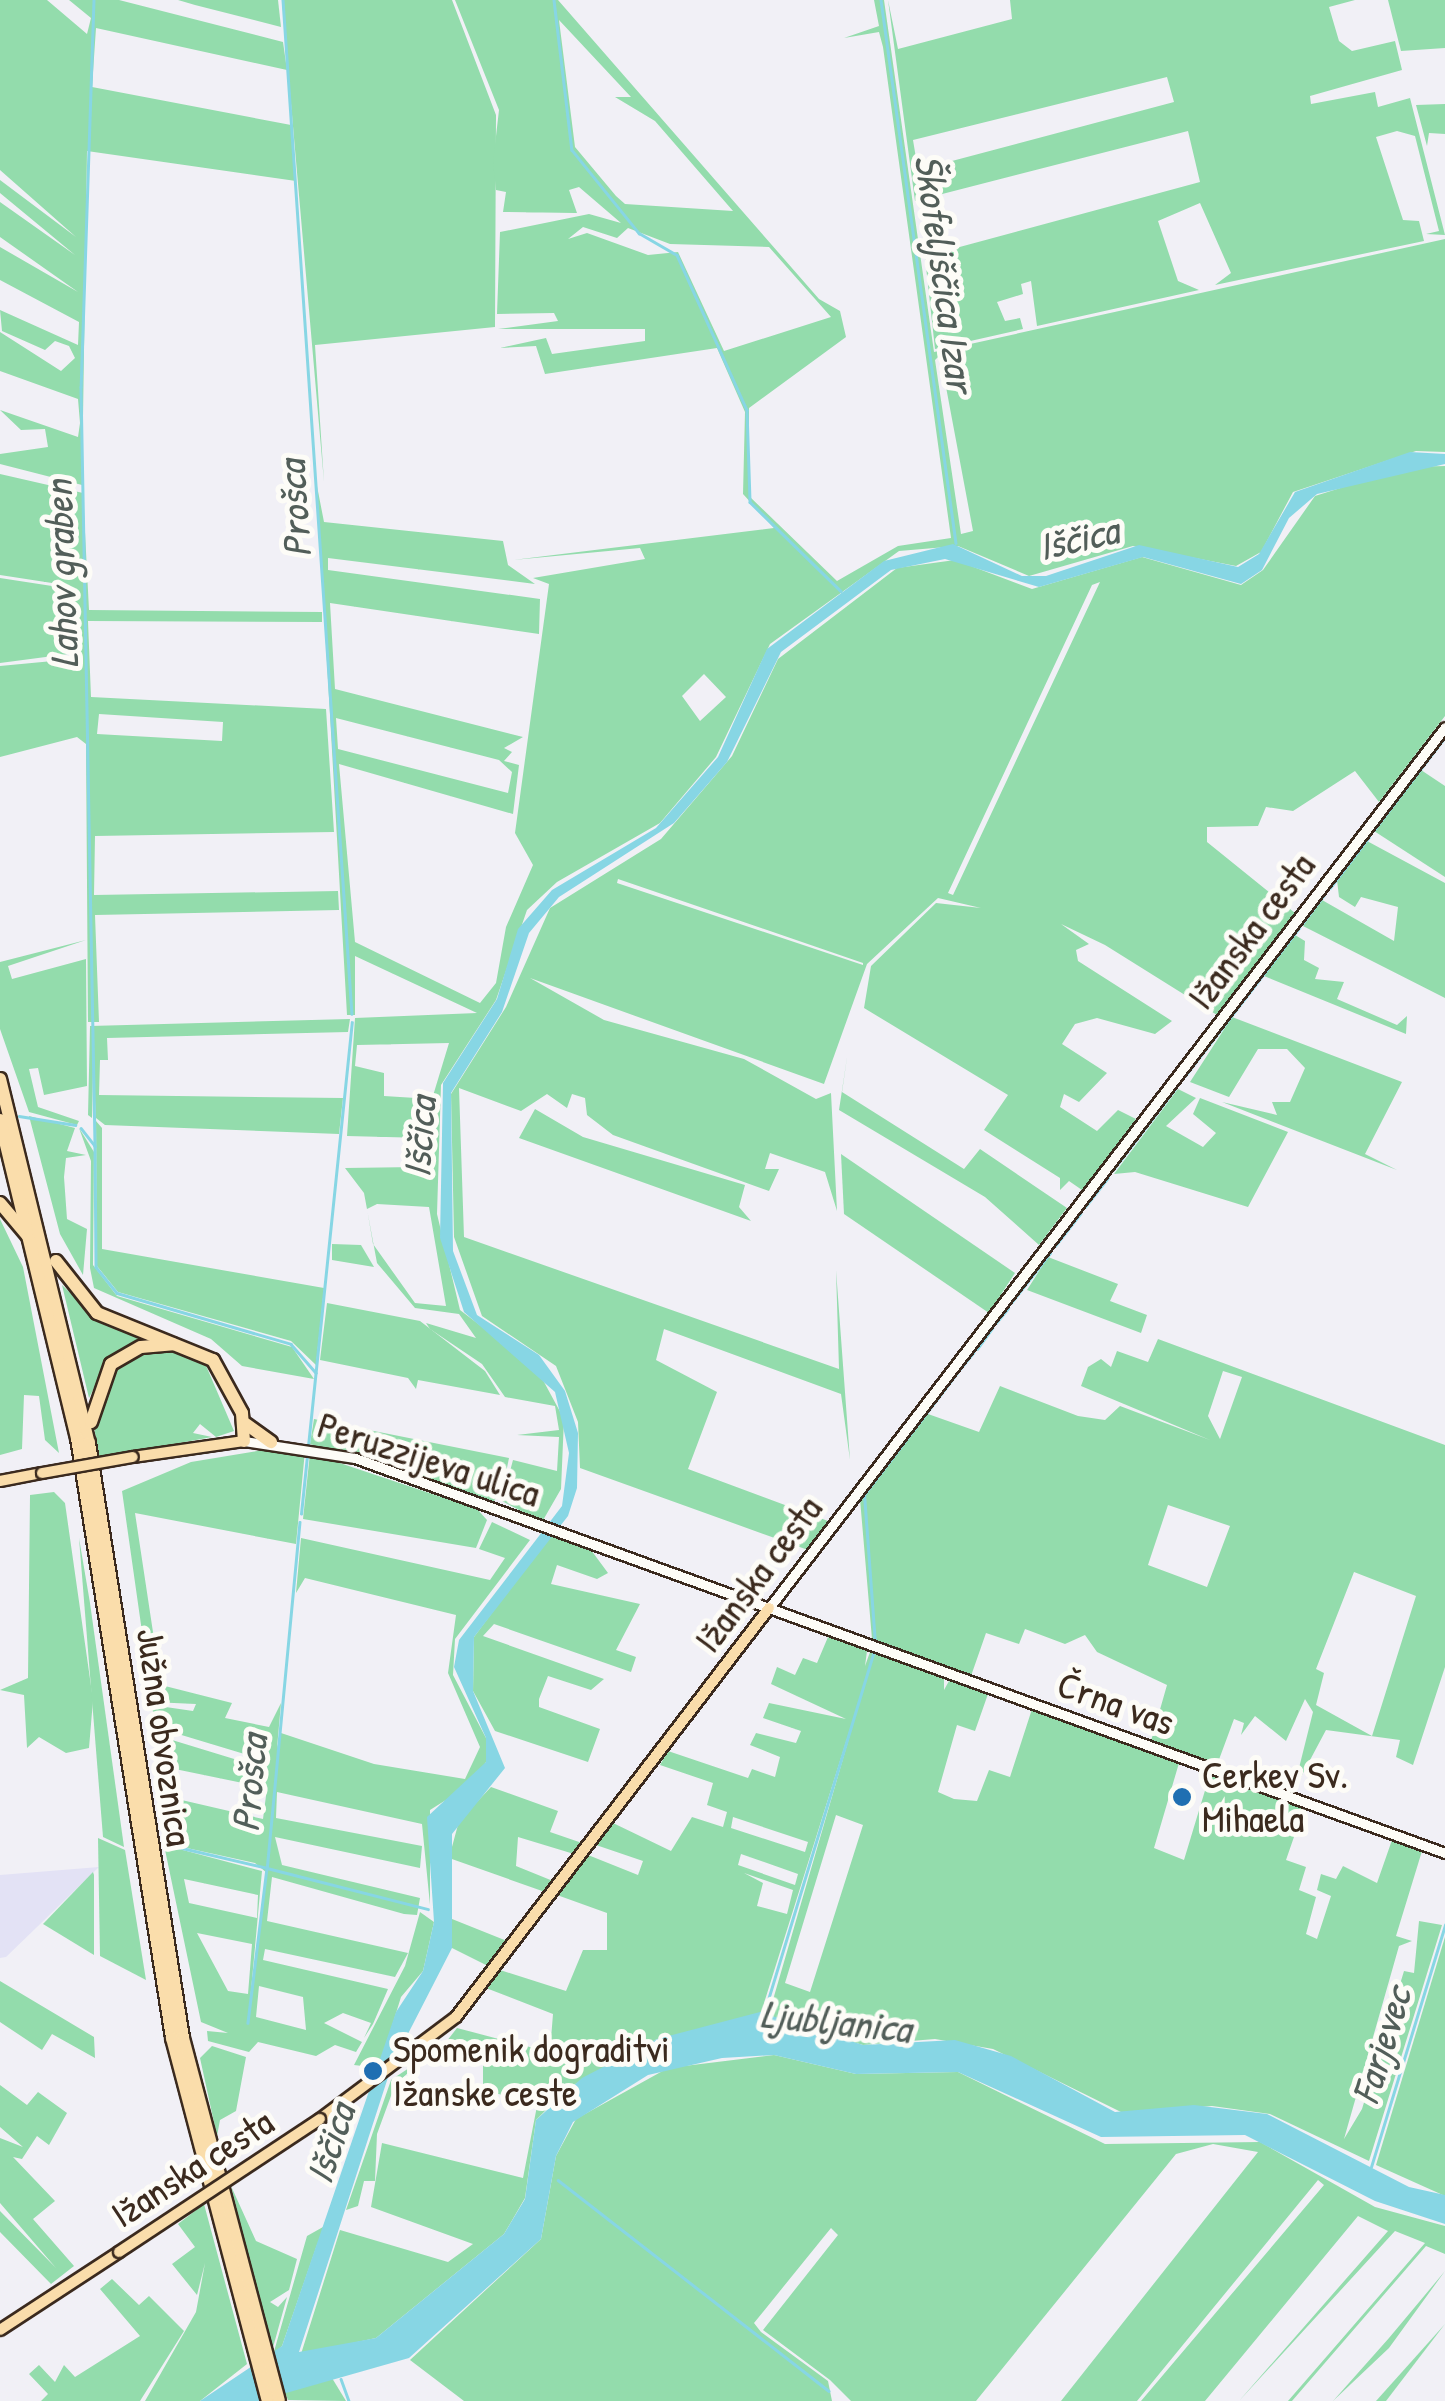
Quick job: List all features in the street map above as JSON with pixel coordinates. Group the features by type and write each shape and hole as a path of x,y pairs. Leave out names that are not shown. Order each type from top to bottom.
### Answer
{"highway":[{"name":"Južna obvoznica","path":"0,1079 39,1218 90,1443 174,1993 244,2305 280,2401"},
{"name":"Južna obvoznica","path":"0,1120 43,1278 96,1540 166,2008 268,2401"},
{"path":"0,1203 24,1228 43,1278"},
{"path":"39,1218 77,1296 113,1321 208,1355 246,1424 271,1442"},
{"path":"90,1443 103,1373 124,1354 160,1344 215,1368 243,1441"},
{"path":"243,1441 246,1424"}],"main road":[{"name":"Peruzzijeva ulica","path":"0,1481 243,1441"},
{"name":"Ižanska cesta","path":"0,2330 414,2057 461,2011 768,1608"}],"street":[{"name":"Ižanska cesta","path":"768,1608 1445,726"},
{"name":"Peruzzijeva ulica","path":"243,1441 316,1449 768,1608"},
{"name":"Črna vas","path":"768,1608 1445,1853"}],"shaded area":[{"path":"99,1867 6,1957 0,1958 0,1875"}],"green space":[{"path":"0,0 47,0 87,34 91,18 69,0 119,0 283,42 287,70 96,28 92,87 291,125 296,181 87,151 82,485 0,464 0,454 48,447 45,429 21,430 0,410 78,437 80,423 78,399 0,371 0,332 61,371 75,358 69,346 55,341 45,350 2,331 0,310 78,345 79,322 0,280 0,247 78,292 0,237 0,202 75,255 0,193 0,180 76,237 0,170"},
{"path":"178,0 278,0 281,27 195,5"},
{"path":"282,0 452,0 496,115 495,327 315,345 324,482"},
{"path":"455,0 558,0 819,299 840,311 846,337 749,408 749,496 837,581 898,546 951,538 883,47 879,32 844,38 879,26 874,0 884,0 934,352 1445,239 1445,452 1416,451 1293,492 1261,552 1236,566 1133,546 1029,576 958,546 899,551 770,644 716,757 660,823 557,882 527,910 496,1000 441,1085 437,1214 460,1310 537,1369 564,1419 561,1489 542,1522 502,1501 513,1460 557,1471 559,1437 517,1435 559,1430 555,1406 505,1397 482,1364 430,1329 426,1323 476,1338 459,1314 415,1308 377,1263 374,1245 415,1303 446,1306 429,1207 377,1204 367,1211 364,1193 345,1168 417,1167 425,1138 347,1136 355,1018 477,1013 355,956 355,1015 347,1015 317,486 324,522 503,541 508,565 535,584 328,558 328,570 540,599 539,634 330,603 335,689 523,737 504,748 512,752 504,761 519,765 513,814 339,764 355,942 480,1003 496,983 506,927 533,865 515,833 549,584 533,578 645,559 640,548 513,560 774,528 743,494 745,412 717,348 545,374 536,346 500,348 546,338 552,354 645,341 645,329 498,329 558,321 554,313 497,314 500,232 589,214 621,223 579,187 569,190 577,213 503,212 506,192 496,190 493,162 499,110","holes":["559,20 631,97 615,97 655,121 733,211 625,204 575,147","583,227 617,238 628,228 670,244 769,247 831,317 724,351 678,252 648,255 587,233 568,239","940,355 973,531 961,534 935,360","704,674 726,697 700,721 682,696","336,718 499,760 512,772 508,793 338,749","449,1043 432,1099 384,1096 384,1073 355,1066 357,1045"]},
{"path":"888,0 898,49 1012,19 1010,0 1355,0 1329,7 1339,41 1352,51 1395,41 1402,70 1310,96 1311,104 1375,92 1378,107 1410,98 1445,235 1426,234 1439,231 1415,136 1397,131 1376,137 1403,220 1419,221 1424,241 1215,285 1231,273 1200,203 1158,221 1178,281 1199,290 1037,326 1031,281 1021,284 1023,294 997,302 1005,321 1020,318 1023,329 935,349 923,239 930,255 1200,182 1188,131 915,201","holes":["1167,77 1174,102 918,170 913,140"]},
{"path":"1388,0 1445,0 1445,48 1401,51"},
{"path":"1445,104 1445,134 1429,133 1427,146 1416,105"},
{"path":"1445,466 1445,716 1379,802 1355,771 1293,811 1266,807 1258,826 1207,827 1207,842 1295,913 1217,1015 1105,945 1061,924 1089,944 1076,950 1078,961 1172,1021 1155,1034 1097,1018 1075,1024 1062,1044 1107,1073 1079,1102 1064,1094 1060,1107 1097,1131 1118,1110 1136,1119 1082,1190 1069,1181 1060,1190 1060,1178 984,1130 1008,1095 864,1008 871,966 936,903 981,908 938,898 867,964 824,1084 530,978 604,1020 744,1059 816,1099 831,1093 837,1211 825,1172 770,1153 765,1169 779,1169 769,1191 613,1135 587,1115 585,1098 572,1094 567,1108 547,1094 521,1111 459,1088 464,1237 839,1369 836,1270 850,1460 841,1394 664,1329 656,1360 717,1392 688,1469 828,1521 808,1550 580,1468 578,1422 556,1366 482,1316 454,1237 451,1094 506,1007 550,908 661,839 732,756 778,659 897,568 955,560 1032,589 1142,557 1241,585 1263,570 1315,496 1407,467","holes":["1100,582 953,895 948,893 1092,585","618,879 863,963 863,965 617,883"]},
{"path":"0,474 83,493 89,610 322,612 322,622 88,621 91,697 326,709 334,832 95,836 94,895 338,891 339,910 95,915 99,1022 88,1022 86,744 77,737 0,757 0,666 74,659 79,617 65,585 0,575","holes":["99,714 223,722 222,741 97,734"]},
{"path":"0,578 65,588 76,653 0,663"},
{"path":"1421,770 1445,786 1445,877 1374,831"},
{"path":"1367,841 1445,883 1445,998 1303,926 1322,900 1394,941 1398,907 1361,897 1355,907 1339,897 1337,880"},
{"path":"1295,935 1305,941 1304,960 1319,968 1315,979 1344,982 1337,999 1397,1025 1407,1016 1406,1034 1264,976"},
{"path":"86,940 8,966 12,979 86,959 87,1086 44,1095 38,1068 29,1069 38,1107 79,1121 77,1125 29,1112 0,1029 0,962"},
{"path":"1232,1017 1402,1082 1365,1154 1397,1170 1222,1102 1277,1115 1272,1102 1290,1102 1305,1068 1287,1049 1258,1049 1229,1097 1190,1082"},
{"path":"350,1019 348,1032 107,1038 108,1060 100,1060 99,1095 343,1098 339,1134 105,1125 96,1118 93,1070 92,1118 88,1115 90,1026"},
{"path":"848,1051 842,1092 964,1169 980,1149 1067,1208 1039,1245 985,1197 839,1110"},
{"path":"1178,1089 1196,1098 1166,1126 1203,1147 1216,1133 1193,1114 1200,1098 1288,1132 1248,1207 1135,1172 1114,1174"},
{"path":"535,1109 583,1137 745,1185 739,1207 751,1221 519,1138"},
{"path":"29,1116 75,1128 67,1151 86,1155 66,1158 64,1177 67,1219 87,1229 83,1275 60,1234"},
{"path":"96,1121 102,1128 102,1249 324,1288 316,1365 291,1341 118,1292 97,1266"},
{"path":"79,1128 94,1152 93,1265 117,1296 292,1347 314,1379 242,1366 211,1339 94,1288 90,1268 91,1161"},
{"path":"841,1154 1015,1273 989,1313 844,1214"},
{"path":"0,1219 23,1267 59,1453 45,1440 39,1396 24,1395 22,1449 0,1455"},
{"path":"332,1244 361,1245 374,1267 332,1260"},
{"path":"1048,1257 1118,1284 1110,1301 1147,1315 1141,1333 1027,1290"},
{"path":"62,1285 85,1307 162,1338 103,1370 89,1398"},
{"path":"327,1303 420,1321 485,1371 500,1395 418,1380 416,1389 408,1378 320,1360"},
{"path":"1158,1339 1445,1445 1445,1667 1413,1765 1396,1757 1400,1740 1326,1730 1293,1792 1313,1712 1305,1699 1286,1741 1255,1716 1241,1735 1244,1723 1234,1719 1217,1765 1151,1741 1167,1685 1097,1652 1085,1635 1065,1644 1025,1629 1019,1644 986,1633 971,1676 872,1639 860,1499 928,1414 979,1432 1000,1386 1078,1416 1105,1420 1120,1406 1210,1440 1081,1386 1088,1367 1101,1359 1111,1367 1117,1351 1148,1362","holes":["1223,1371 1242,1377 1220,1439 1208,1416","1168,1505 1230,1526 1207,1587 1148,1565","1354,1572 1416,1596 1372,1736 1316,1705 1324,1673 1316,1669"]},
{"path":"169,1346 204,1361 234,1431 216,1437 200,1424 193,1433 212,1437 99,1458 93,1420 103,1379 131,1353"},
{"path":"314,1419 509,1458 502,1492 492,1503 310,1444"},
{"path":"269,1449 305,1451 296,1544 135,1513 161,1685 232,1703 225,1718 269,1727 281,1703 277,1748 281,1733 374,1764 465,1779 480,1747 448,1673 456,1615 305,1578 296,1593 301,1538 490,1580 505,1558 479,1549 492,1522 530,1540 455,1639 453,1675 486,1738 486,1762 473,1783 430,1810 430,1905 422,1824 277,1792 276,1818 422,1846 420,1868 275,1837 282,1865 420,1898 417,1915 404,1914 272,1877 267,1921 408,1953 395,1977 265,1949 263,1960 388,1989 364,2038 371,2023 343,2013 324,2023 362,2042 356,2052 335,2045 316,2056 258,2042 249,2052 208,2041 207,2031 228,2033 201,2022 164,1845 262,1871 248,2023 267,1873 255,1863 164,1843 159,1736 244,1762 251,1756 155,1727 152,1705 193,1711 196,1704 152,1702 122,1491 191,1462","holes":["170,1768 267,1788 263,1819 173,1798","184,1879 258,1895 257,1918 189,1903","197,1933 252,1944 248,1994 228,1991","259,1986 303,1997 306,2030 256,2017"]},
{"path":"310,1453 477,1509 487,1520 476,1548 303,1519"},
{"path":"54,1492 65,1503 93,1700 89,1748 66,1753 39,1737 27,1748 24,1695 0,1690 28,1678 30,1495"},
{"path":"550,1535 591,1550 608,1573 597,1579 557,1565 551,1584 640,1604 616,1650 636,1657 631,1672 494,1624 483,1636 604,1679 591,1690 548,1676 539,1699 539,1707 600,1729 588,1762 495,1731 473,1691 474,1637"},
{"path":"79,1538 90,1603 124,1847 103,1837"},
{"path":"828,1637 867,1651 865,1666 870,1652 944,1679 944,1690 949,1681 988,1694 975,1731 957,1725 938,1792 954,1799 977,1801 989,1770 1010,1777 1032,1709 1179,1763 1154,1848 1184,1860 1210,1774 1304,1808 1286,1860 1306,1867 1299,1890 1316,1897 1306,1934 1317,1939 1331,1896 1317,1890 1321,1874 1336,1879 1343,1866 1377,1883 1392,1840 1422,1851 1396,1936 1412,1941 1399,1946 1344,2139 1362,2109 1404,1971 1414,1973 1419,1921 1442,1925 1369,2161 1270,2114 1212,2106 1123,2113 993,2049 935,2039 863,2045 768,2017 872,1659 759,2019 657,2039 568,2088 536,2120 525,2198 504,2234 376,2338 301,2354 340,2230 448,2262 473,2244 371,2207 382,2143 523,2178 537,2106 483,2089 483,2057 443,2046 457,2028 583,2061 551,2039 553,2014 486,1988 500,1970 566,1991 583,1950 607,1950 607,1913 557,1895 588,1855 638,1875 643,1861 596,1845 613,1823 671,1851 692,1817 723,1827 727,1812 707,1805 713,1783 660,1765 668,1751 748,1778 752,1769 775,1777 780,1757 750,1745 756,1733 796,1743 801,1731 763,1718 769,1703 846,1719 771,1684 777,1667 795,1675 803,1658 817,1663","holes":["836,1815 863,1825 810,1992 785,1983","733,1817 808,1842 805,1852 731,1828","741,1854 798,1874 795,1885 738,1865","744,1873 793,1890 787,1914 757,1906 763,1883"]},
{"path":"491,1787 558,1811 550,1832 582,1843 574,1854 518,1837 516,1866 553,1881 545,1892 449,1858 459,1821"},
{"path":"98,1838 125,1850 146,1980 100,1956"},
{"path":"93,1872 94,1875 94,1955 43,1924"},
{"path":"420,1912 434,1922 423,1971 401,1997 379,2068 354,2065 405,1966"},
{"path":"452,1919 507,1941 488,1966 452,1948"},
{"path":"1445,1937 1445,2196 1376,2165"},
{"path":"0,1981 94,2037 95,2058 52,2034 42,2050 0,2022"},
{"path":"212,2046 246,2057 236,2111 220,2120 217,2136 200,2058"},
{"path":"774,2055 856,2074 958,2072 1105,2144 1260,2142 1375,2207 1445,2226 1445,2254 1426,2246 1288,2401 1425,2243 1395,2231 1239,2401 1388,2231 1358,2216 1205,2401 1141,2401 1324,2185 1318,2180 1137,2401 1061,2401 1258,2152 1213,2144 1176,2154 976,2401 851,2401 830,2380 763,2330 838,2235 831,2228 754,2323 828,2381 832,2401 464,2401 410,2360 541,2239 556,2156 576,2119 668,2068"},
{"path":"424,2058 395,2085 377,2134 375,2181 364,2181 358,2206 346,2210 391,2080"},
{"path":"0,2085 27,2105 38,2092 67,2113 49,2145 37,2136 22,2159 13,2157 55,2201 33,2219 74,2266 51,2284 0,2232 0,2211 56,2268 0,2203 0,2138 23,2147 0,2127"},
{"path":"231,2186 256,2241 297,2259 289,2290 270,2302 278,2307 287,2297 272,2351"},
{"path":"204,2204 247,2364 200,2401 145,2401 196,2312 205,2263 197,2295 172,2264 195,2247 178,2224"},
{"path":"323,2227 323,2244 317,2245 282,2346 273,2355 307,2236"},
{"path":"1445,2271 1389,2348 1333,2401 1389,2338"},
{"path":"112,2279 139,2305 149,2296 184,2331 140,2401 41,2401 48,2394 29,2374 39,2365 55,2382 64,2365 75,2377 140,2336 100,2289"},
{"path":"1445,2324 1386,2401 1376,2401"},
{"path":"332,2378 346,2401 288,2400 284,2390"}],"water":[{"path":"1410,452 1445,454 1445,464 1317,494 1289,518 1262,570 1241,584 1143,557 1039,587 945,559 891,570 781,652 727,762 674,823 559,897 529,933 502,1012 451,1093 453,1251 477,1315 539,1355 565,1391 578,1433 577,1488 568,1516 474,1637 473,1691 505,1768 452,1834 452,1948 392,2065 299,2352 376,2338 504,2234 525,2199 536,2120 582,2078 657,2039 760,2012 863,2045 955,2040 1011,2056 1115,2112 1194,2105 1267,2114 1409,2187 1445,2195 1445,2224 1375,2201 1245,2135 1101,2137 958,2072 856,2074 774,2055 722,2058 648,2075 573,2122 556,2156 541,2239 409,2358 258,2401 200,2401 282,2346 396,2012 423,1971 434,1922 427,1817 486,1762 486,1738 454,1667 459,1640 562,1506 569,1453 555,1392 464,1312 440,1238 443,1083 497,999 518,929 552,890 656,828 718,757 767,649 884,561 953,544 1022,576 1046,576 1139,545 1238,567 1259,554 1295,492"}],"waterway":[{"name":"Lahov graben","path":"94,0 81,387 95,1146"},
{"name":"Prošca","path":"283,0 352,1014"},
{"path":"554,0 572,150 639,233 677,255 747,410 750,502 841,591"},
{"name":"Škofeljščica Izar","path":"881,0 956,543"},
{"path":"1374,830 1445,737"},
{"path":"1330,888 1369,837"},
{"path":"1302,924 1324,895"},
{"path":"1185,1076 1299,928"},
{"name":"Prošca","path":"301,1514 352,1023"},
{"path":"1113,1170 1175,1089"},
{"path":"19,1116 75,1125"},
{"path":"81,1128 95,1146 96,1267 117,1293 291,1344 316,1373"},
{"path":"1085,1207 1108,1178"},
{"path":"1055,1246 1080,1214"},
{"path":"1011,1303 1050,1253"},
{"path":"996,1323 1008,1308"},
{"path":"977,1349 992,1328"},
{"path":"960,1369 973,1353"},
{"path":"875,1644 864,1495 957,1373"},
{"name":"Prošca","path":"300,1522 267,1868 428,1909"},
{"name":"Ljubljanica","path":"764,2013 874,1652"},
{"path":"165,1844 267,1868 248,2023"},
{"name":"Farjevec","path":"1371,2167 1445,1925"},
{"path":"558,2180 829,2391"},
{"path":"341,2379 349,2401"}],"place":[{"name":"Cerkev Sv. Mihaela","path":"1182,1797"},
{"name":"Spomenik dograditvi Ižanske ceste","path":"373,2071"}],"water label":[{"name":"Iščica","path":"1078,537"},
{"name":"Iščica","path":"418,1137"},
{"name":"Iščica","path":"329,2143"}]}
